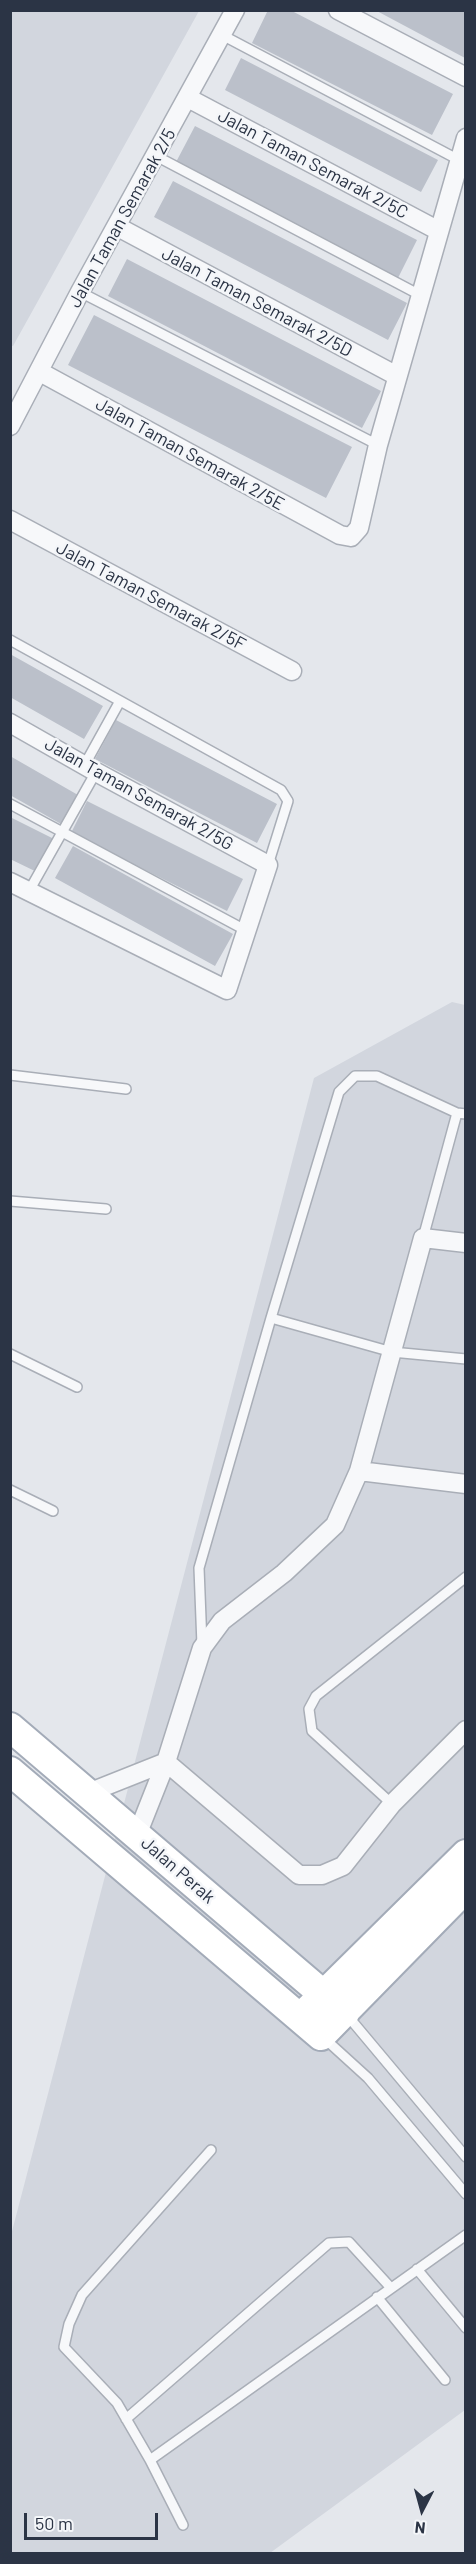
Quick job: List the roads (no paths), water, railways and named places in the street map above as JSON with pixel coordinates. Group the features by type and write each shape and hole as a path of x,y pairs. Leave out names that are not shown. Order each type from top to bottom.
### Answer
{"main road":[{"name":"Jalan Perak","path":"10,1727 345,2013"},
{"name":"Jalan Perak","path":"10,1772 321,2036"},
{"path":"80,1786 87,1820 81,1832"},
{"path":"299,2019 465,1854"},
{"path":"321,2036 465,1888"}],"street":[{"name":"Jalan Taman Semarak 2/5","path":"10,426 80,292 118,227 235,10"},
{"path":"338,10 465,77"},
{"name":"Jalan Taman Semarak 2/5C","path":"188,98 439,231"},
{"path":"378,445 465,138"},
{"name":"Jalan Taman Semarak 2/5D","path":"118,227 397,376"},
{"name":"Jalan Taman Semarak 2/5E","path":"40,372 340,535 351,537 358,528 378,445"},
{"name":"Jalan Taman Semarak 2/5F","path":"10,520 292,671"},
{"name":"Jalan Taman Semarak 2/5G","path":"10,723 268,865"},
{"path":"10,882 227,990 268,865"},
{"path":"137,1835 166,1762 202,1648 222,1621 284,1573 335,1526 359,1471 423,1238 465,1243"},
{"path":"359,1471 465,1484"},
{"path":"166,1762 299,1875 322,1875 343,1866 392,1804 465,1730"},
{"path":"80,1786 166,1762"}],"lane":[{"path":"222,35 459,160"},
{"path":"156,156 420,295"},
{"path":"80,292 378,445"},
{"path":"10,640 285,794 288,801 268,865"},
{"path":"29,891 63,833 120,701"},
{"path":"10,804 247,931"},
{"path":"10,1075 126,1089"},
{"path":"202,1648 199,1568 339,1092 355,1076 377,1076 461,1114 423,1238"},
{"path":"10,1201 106,1209"},
{"path":"271,1318 392,1352 465,1359"},
{"path":"10,1354 77,1387"},
{"path":"10,1491 53,1511"},
{"path":"392,1804 312,1731 309,1709 316,1696 465,1577"},
{"path":"345,2013 465,2157"},
{"path":"321,2036 368,2078 465,2194"},
{"path":"183,2526 150,2460 117,2403 64,2347 69,2324 82,2295 211,2150"},
{"path":"150,2460 465,2235"},
{"path":"126,2419 329,2243 349,2242 391,2288"},
{"path":"417,2269 465,2328"},
{"path":"377,2297 445,2380"}]}
